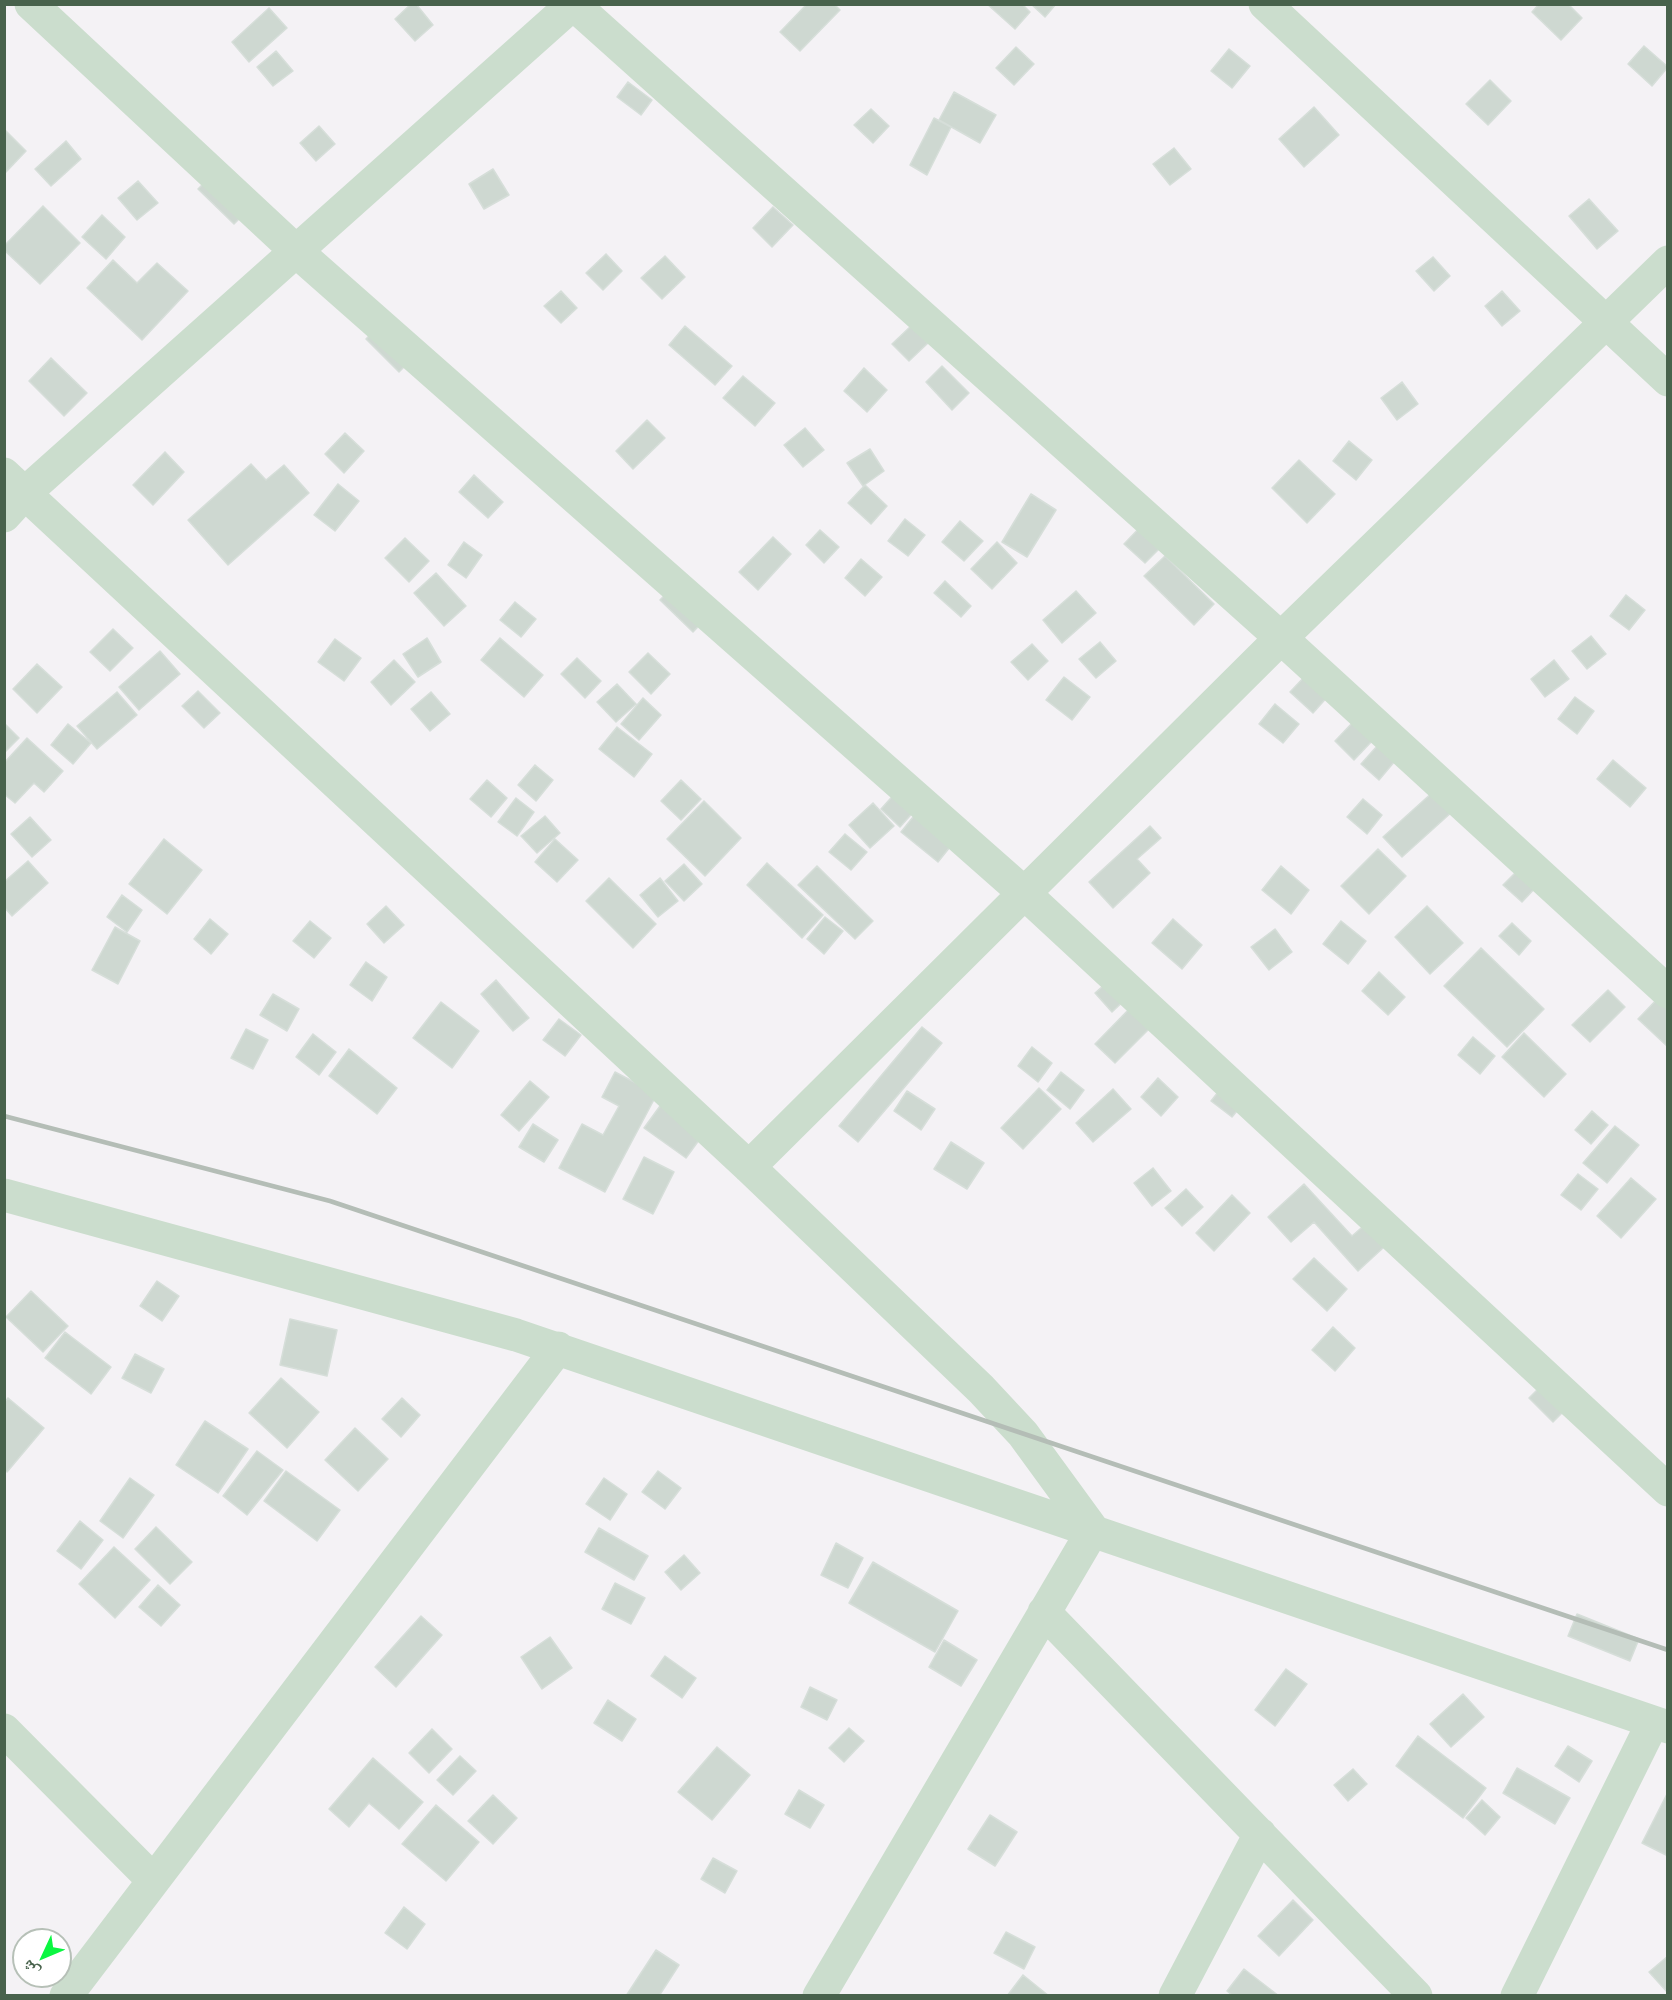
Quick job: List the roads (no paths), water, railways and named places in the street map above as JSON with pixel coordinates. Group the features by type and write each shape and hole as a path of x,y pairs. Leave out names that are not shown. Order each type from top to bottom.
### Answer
{"street":[{"path":"31,4 296,251 1024,893 1668,1490"},
{"path":"1093,1530 1023,1434 995,1404 749,1167 12,494 296,251 573,4 1281,638 1668,992"},
{"path":"1265,4 1668,380"},
{"path":"749,1167 1281,638 1668,262"},
{"path":"4,1195 558,1348 1660,1724 1517,1995"},
{"path":"66,1995 558,1348"},
{"path":"819,1995 1093,1530"},
{"path":"1044,1612 1416,1995"},
{"path":"4,1730 153,1880"},
{"path":"1175,1995 1260,1834"}],"railway":[{"path":"4,1116 330,1201 1668,1650"}]}
